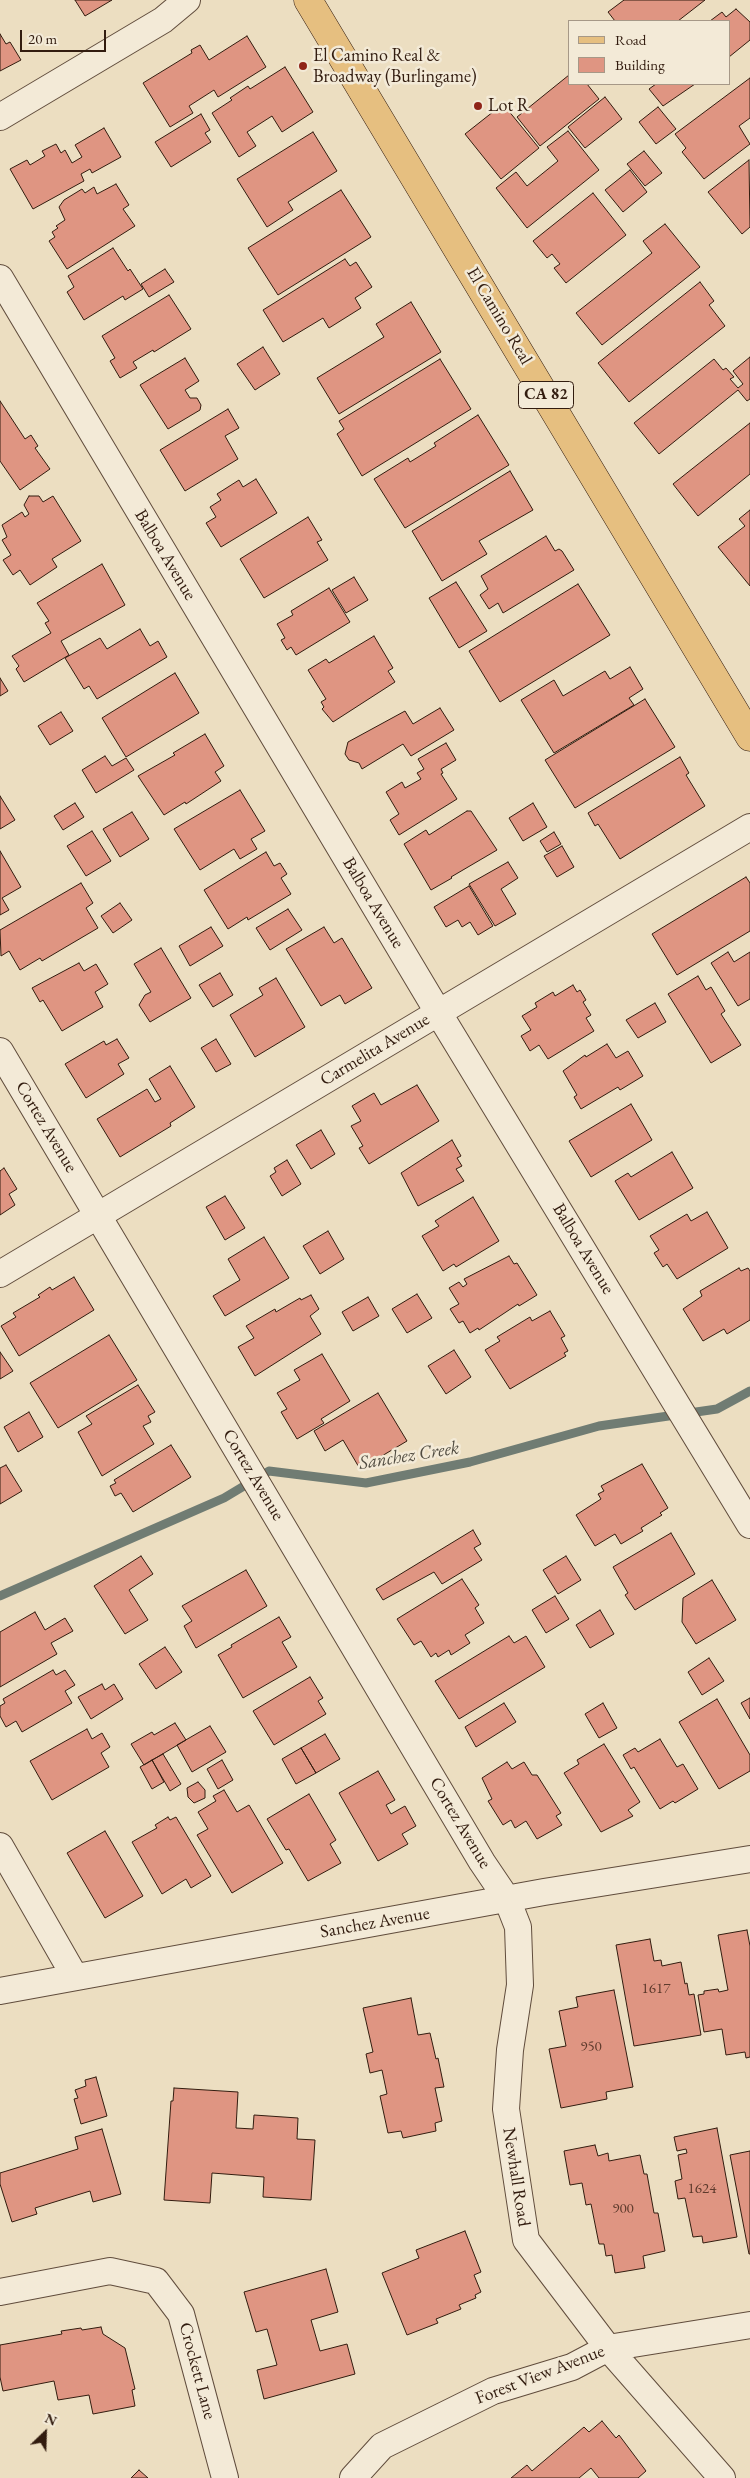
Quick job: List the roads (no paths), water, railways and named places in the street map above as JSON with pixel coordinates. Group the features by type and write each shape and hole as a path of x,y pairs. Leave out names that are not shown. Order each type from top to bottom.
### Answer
{"main road":[{"name":"El Camino Real","path":"308,0 750,737"}],"street":[{"path":"0,117 163,20 187,0"},
{"name":"Balboa Avenue","path":"0,278 438,1012 750,1525"},
{"name":"Carmelita Avenue","path":"0,1274 750,827"},
{"name":"Cortez Avenue","path":"0,1051 477,1853 507,1899"},
{"path":"0,1846 74,1977"},
{"name":"Sanchez Avenue","path":"0,1991 507,1899 750,1859"},
{"name":"Newhall Road","path":"507,1899 518,1927 520,1985 510,2050 506,2109 526,2240 608,2348 722,2478"},
{"name":"Crockett Lane","path":"0,2292 110,2271 156,2281 181,2314 225,2478"},
{"name":"Forest View Avenue","path":"353,2478 382,2446 493,2391 572,2367 608,2348 750,2325"}],"waterway":[{"name":"Sanchez Creek","path":"0,1596 224,1498 269,1471 366,1483 470,1462 599,1426 717,1409 750,1391"}],"place":[{"name":"El Camino Real & Broadway (Burlingame)","path":"303,66"},
{"name":"Lot R","path":"478,106"}]}
